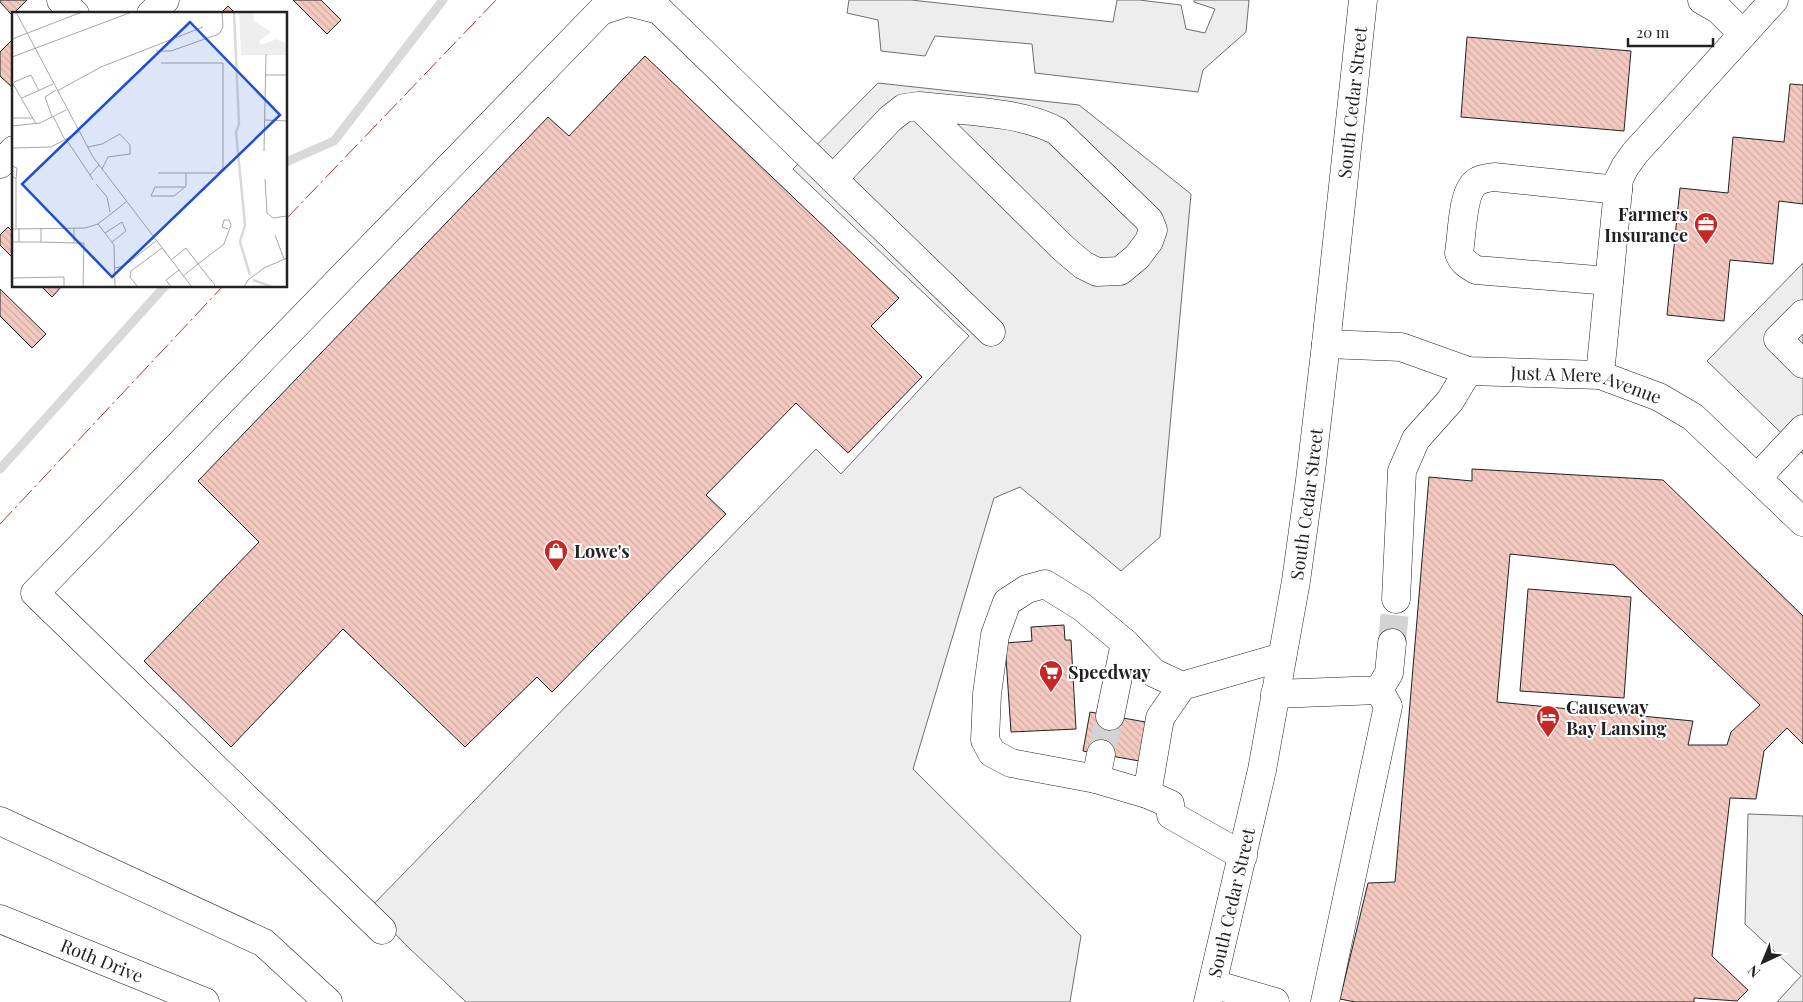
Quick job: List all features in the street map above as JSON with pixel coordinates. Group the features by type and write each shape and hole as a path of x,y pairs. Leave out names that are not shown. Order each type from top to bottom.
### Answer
{"main road":[{"path":"61,0 73,12"},
{"path":"153,12 166,0"},
{"name":"South Cedar Street","path":"1211,993 1262,770 1300,553 1326,344 1363,0"},
{"path":"1702,0 1719,10 1743,34"},
{"path":"1600,374 1619,179 1624,167 1774,0"},
{"path":"382,930 34,593 601,11 628,2 659,10 990,332"},
{"path":"833,179 890,119 904,108 919,106 1024,118 1043,123 1057,131 1149,220 1153,230 1149,241 1137,257 1120,271 1098,272 1082,265 919,106"},
{"path":"0,164 12,152"},
{"path":"1609,281 1476,270 1461,259 1459,253 1468,192 1475,183 1483,179 1494,177 1618,190"},
{"path":"1803,314 1778,339 1803,364"},
{"name":"Just A Mere Avenue","path":"1326,344 1401,347 1468,371 1600,374 1659,397 1693,417 1803,522"},
{"path":"1396,599 1402,471 1416,439 1450,401 1468,371"},
{"path":"1757,478 1803,430"},
{"path":"1182,686 1154,673 1125,643 1082,607 1045,584 1027,589 1006,602 995,635 987,694 985,740 992,754 1011,762 1099,767 1147,794 1170,804 1171,815 1243,856"},
{"path":"1110,716 1125,643"},
{"path":"1379,690 1389,673 1392,643"},
{"path":"1147,794 1160,718 1182,686 1282,657"},
{"path":"1275,694 1379,690"},
{"path":"1325,1002 1388,706 1379,690"},
{"path":"0,821 264,943 328,1002"},
{"name":"Roth Drive","path":"0,919 205,1002"},
{"path":"1211,993 1275,1002"}],"shaded area":[{"path":"849,0 911,0 1113,22 1117,0 1139,0 1181,5 1186,29 1205,33 1215,9 1194,2 1194,0 1249,0 1246,32 1203,70 1198,92 1035,73 1032,44 935,36 925,56 881,51 878,20 847,13"},
{"path":"878,83 1079,105 1191,194 1160,537 1121,571 1020,487 994,498 913,769 1081,936 1070,1002 466,1002 370,908 816,449 841,474 969,336 793,169"},
{"path":"1803,263 1803,454 1707,361"},
{"path":"1748,814 1803,816 1803,1002 1777,1002 1801,976 1745,924"}],"building":[{"path":"0,0 27,0 15,12 12,12 12,15"},
{"path":"293,0 321,0 341,20 327,34"},
{"path":"228,6 234,12 222,12"},
{"path":"1467,37 1631,51 1624,131 1461,117"},
{"path":"12,40 12,87 0,76 0,52"},
{"path":"645,56 899,298 871,326 922,377 848,453 796,403 706,495 726,514 552,692 537,677 465,747 343,629 231,747 144,661 259,542 198,481 548,117 569,136"},
{"path":"1790,84 1803,85 1803,204 1779,201 1773,264 1730,260 1724,321 1667,315 1680,188 1728,193 1733,137 1784,142"},
{"path":"8,227 12,231 12,257 0,245 0,235"},
{"path":"43,288 60,288 52,297"},
{"path":"0,289 46,334 32,348 0,316"},
{"name":"Causeway Bay Lansing","path":"1472,469 1663,480 1803,616 1803,744 1787,728 1764,751 1756,799 1730,798 1712,956 1748,990 1737,1001 1694,998 1694,1002 1355,1002 1340,999 1368,883 1395,882 1429,477 1472,481","holes":["1510,554 1614,565 1760,705 1731,732 1727,745 1688,745 1693,721 1497,702"]},
{"name":"Causeway Bay Lansing","path":"1528,589 1631,597 1624,698 1520,691"},
{"path":"1064,625 1065,640 1071,640 1076,729 1011,732 1005,643 1032,641 1031,627"},
{"path":"1090,712 1151,723 1145,762 1083,751"}],"waterway":[{"path":"288,161 334,141 443,0"},
{"path":"0,469 163,288"}],"tunnel":[{"path":"1392,643 1396,599"},
{"path":"1101,754 1110,716"}],"power":[{"path":"288,217 496,0"},
{"path":"0,524 221,288"}],"place":[{"name":"Farmers Insurance","path":"1706,245"},
{"name":"Lowe's","path":"556,572"},
{"name":"Speedway","path":"1051,693"},
{"name":"Causeway Bay Lansing","path":"1548,738"}]}
